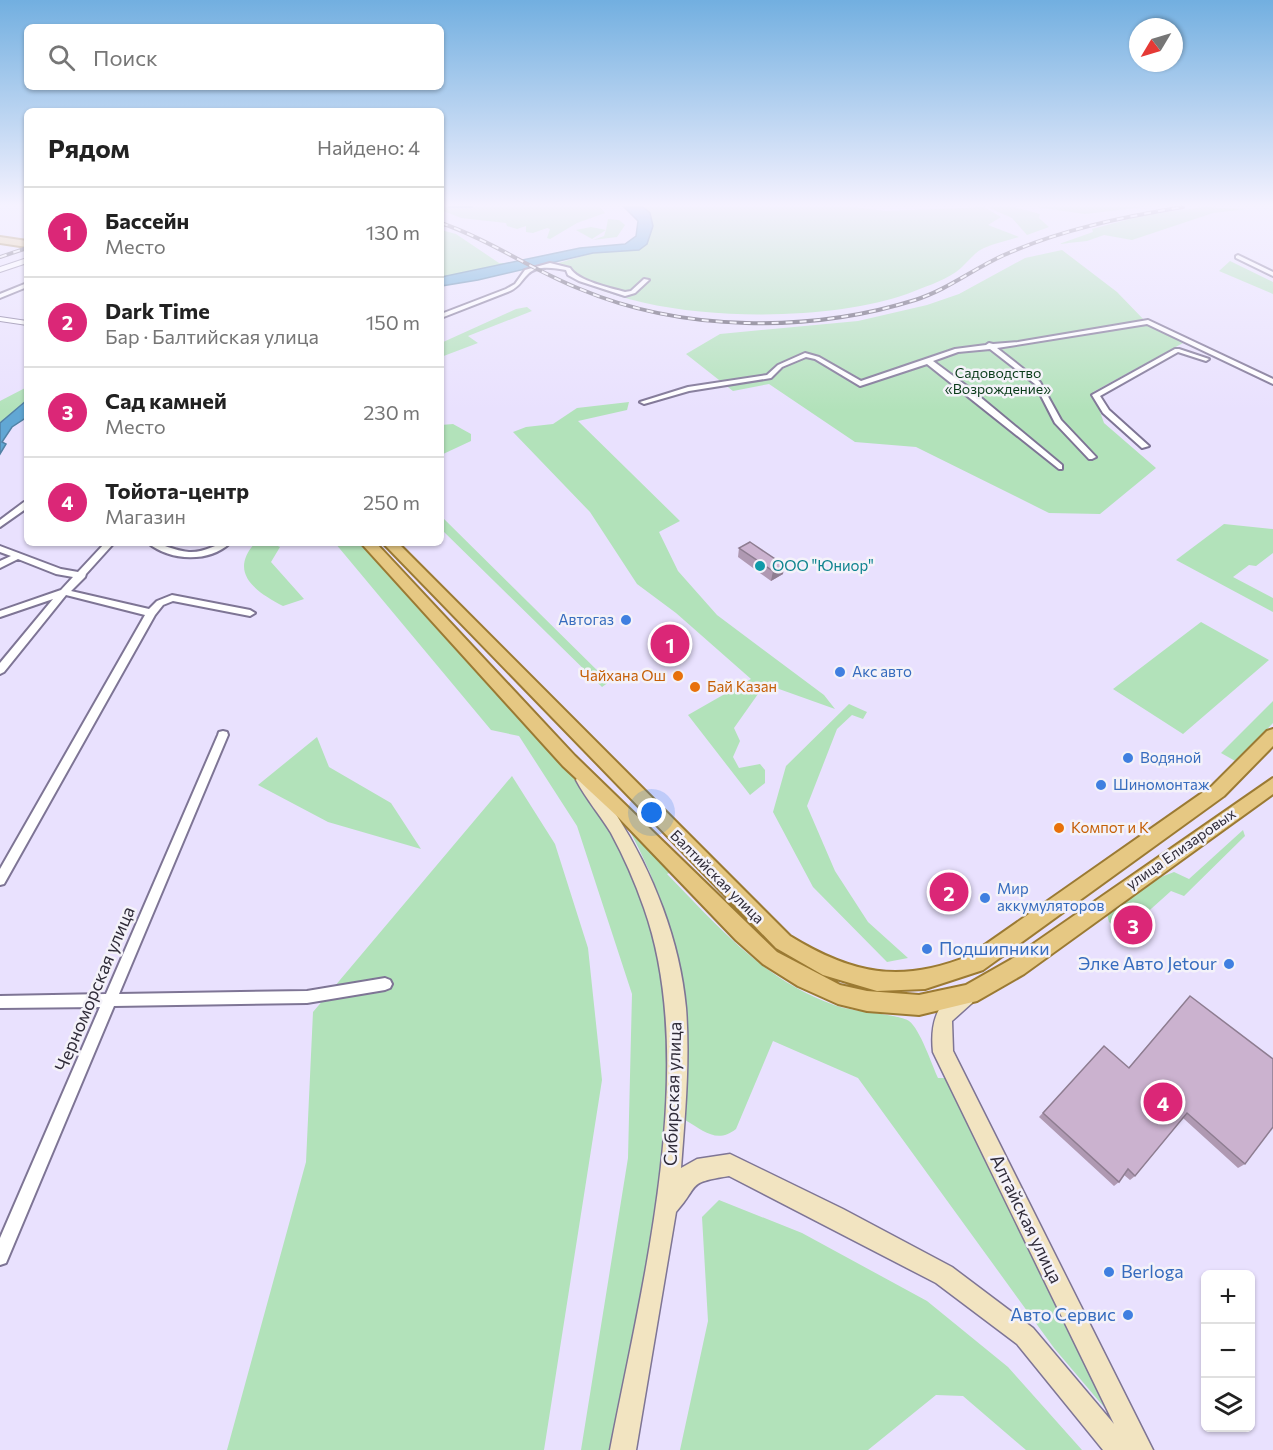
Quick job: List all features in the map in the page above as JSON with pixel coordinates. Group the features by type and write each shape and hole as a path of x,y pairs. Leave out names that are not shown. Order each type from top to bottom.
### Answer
{"main road":[{"name":"Балтийская улица","path":"371,546 569,761 625,813 742,934 770,958 805,979 838,994 892,1004 919,1005 970,994"},
{"name":"Балтийская улица","path":"393,546 761,922 783,942 811,961 840,973 870,981 912,984 950,975 998,950"},
{"name":"улица Елизаровых","path":"998,950 1218,791 1273,735"},
{"name":"Сибирская улица","path":"569,761 613,820 646,884 666,949 675,997 678,1050 675,1127 665,1212 623,1450"},
{"name":"улица Елизаровых","path":"970,994 1017,967 1273,785"},
{"name":"Алтайская улица","path":"970,994 951,1006 943,1018 940,1032 944,1052 1140,1450"},
{"path":"665,1212 672,1197 688,1176 697,1170 730,1165 835,1216 944,1275 1025,1336 1119,1450"}],"street":[{"path":"444,315 496,296 517,285 524,275"},
{"path":"573,275 581,280 625,294 633,292 646,280"},
{"path":"0,296 24,286"},
{"path":"0,319 24,321"},
{"path":"644,402 688,389 769,377 780,366 805,355 817,358 860,384 957,350 989,345 1018,344 1148,322 1273,382"},
{"path":"989,345 1038,383 1058,421 1092,457"},
{"path":"1145,446 1106,411 1096,395 1177,350 1185,350 1273,387"},
{"path":"928,361 965,388 1059,467"},
{"path":"0,523 24,506"},
{"path":"0,670 64,592 107,546"},
{"path":"159,546 179,555 194,555 215,550 221,546"},
{"path":"0,549 59,572 82,575"},
{"path":"0,565 16,557"},
{"path":"0,615 64,592 151,614"},
{"path":"0,880 151,614 160,603 172,598 250,613"},
{"name":"Черноморская улица","path":"0,1257 223,735"},
{"path":"0,1002 307,997 385,984"}],"green space":[{"path":"572,275 952,275 907,294 870,304 826,311 777,314 725,314 675,308 628,299 587,284"},
{"name":"Садоводство «Возрождение»","path":"994,275 1094,275 1117,292 1146,322 1183,343 1093,392 1104,423 1156,468 1100,514 1049,513 916,447 855,442 769,384 733,391 686,354 720,334 858,321 927,305 959,294"},
{"path":"1228,275 1258,275 1273,282 1273,294"},
{"path":"527,307 532,311 468,336 478,343 444,356 444,342 516,309"},
{"path":"24,389 24,403 0,423 0,401"},
{"path":"629,402 627,410 578,421 680,521 659,532 678,571 717,615 824,695 835,709 765,684 734,728 740,741 733,757 739,768 760,764 765,770 765,783 750,795 688,715 751,679 676,613 637,584 590,512 513,432 526,427 553,424 577,408"},
{"path":"453,424 471,434 471,441 444,454 444,425"},
{"path":"444,519 609,682 602,687 444,532"},
{"path":"1224,524 1273,529 1273,553 1256,566 1249,565 1233,577 1273,598 1273,612 1176,560"},
{"path":"253,546 280,547 271,562 304,599 283,606 255,588 245,572 244,564"},
{"path":"338,546 363,546 559,756 607,817 659,937 673,1052 664,1176 615,1450 581,1450 628,1158 632,994 577,826 519,736 491,730"},
{"path":"1201,622 1269,660 1183,734 1113,689"},
{"path":"1273,701 1273,723 1237,762 1221,753"},
{"path":"849,704 867,712 863,719 852,715 837,729 807,806 835,871 868,922 908,958 887,962 813,887 773,812 786,766"},
{"path":"317,737 329,767 391,803 421,849 328,822 258,785"},
{"path":"512,776 555,844 588,948 602,1080 544,1450 227,1450 306,1162 313,1012"},
{"path":"625,822 674,871 667,874 724,932 763,966 808,994 834,1005 904,1019 913,1025 938,1078 945,1078 1109,1413 1054,1348 858,1078 773,1041 736,1129 717,1136 704,1132 685,1120 686,1039 678,966 659,896"},
{"path":"1243,830 1245,836 1184,896 1171,891 1142,917 1153,926 1135,943 1109,922 1107,914 1138,886 1174,872 1189,879"},
{"path":"719,1200 802,1233 927,1301 1008,1367 1082,1450 1026,1450 963,1396 936,1395 868,1450 680,1450 708,1321 702,1217"}],"water":[{"path":"452,275 501,275 444,286 444,276"},
{"path":"24,403 24,419 12,427 2,442 6,444 0,454 0,423"}],"building":[{"path":"750,542 784,565 773,571 739,548"},
{"path":"1190,996 1273,1059 1273,1127 1245,1164 1187,1113 1135,1176 1128,1169 1119,1182 1043,1113 1104,1046 1129,1068"}],"railway":[{"path":"549,275 619,303 661,314 746,323 790,322 875,311 927,296 968,275"}],"place":[{"name":"ООО \"Юниор\"","path":"760,566"},
{"name":"Автогаз","path":"626,620"},
{"name":"Бассейн","path":"670,644"},
{"name":"Акс авто","path":"840,672"},
{"name":"Чайхана Ош","path":"678,676"},
{"name":"Бай Казан","path":"695,687"},
{"name":"Водяной","path":"1128,758"},
{"name":"Шиномонтаж","path":"1101,785"},
{"name":"Компот и К","path":"1059,828"},
{"name":"Dark Time","path":"949,892"},
{"name":"Мир аккумуляторов","path":"985,898"},
{"name":"Сад камней","path":"1133,925"},
{"name":"Подшипники","path":"927,949"},
{"name":"Элке Авто Jetour","path":"1229,964"},
{"name":"Тойота-центр","path":"1163,1102"},
{"name":"Berloga","path":"1109,1272"},
{"name":"Авто Сервис","path":"1128,1315"}]}
